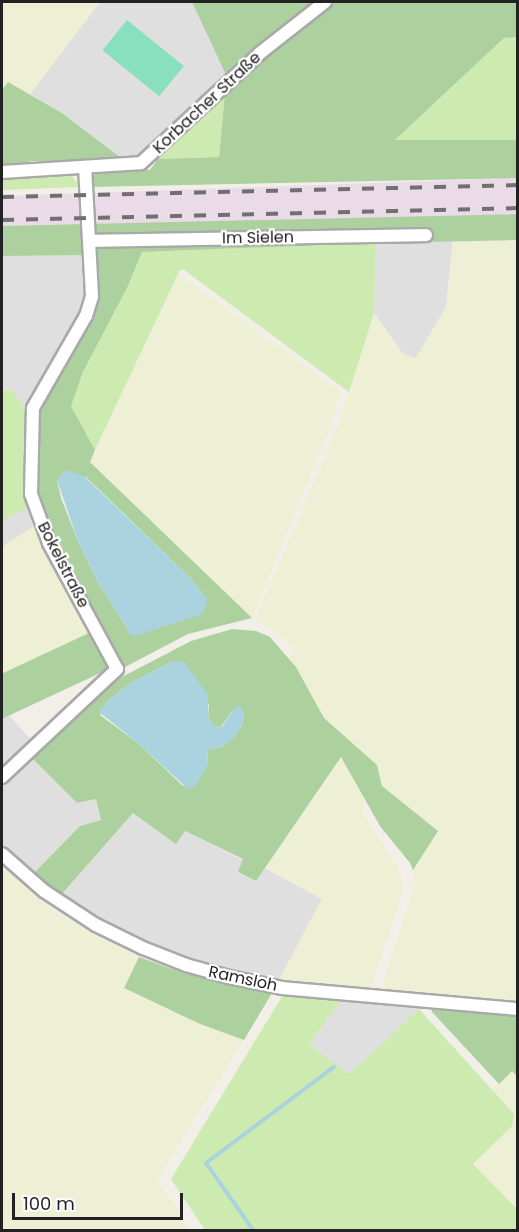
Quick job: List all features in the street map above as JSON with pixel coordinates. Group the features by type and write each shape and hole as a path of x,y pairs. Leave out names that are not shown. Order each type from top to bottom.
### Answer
{"street":[{"name":"Korbacher Straße","path":"2,172 141,163 260,53 326,2"},
{"name":"Bokelstraße","path":"2,777 117,669 50,543 32,494 33,408 82,324 91,303 85,168"},
{"name":"Im Sielen","path":"89,241 426,235"},
{"name":"Ramsloh","path":"2,854 44,891 96,925 143,948 196,968 282,988 518,1009"}],"shaded area":[{"path":"100,2 192,2 226,75 143,155 125,161 62,113 30,94"},
{"path":"517,178 518,214 4,232 2,196"},
{"path":"453,241 446,307 416,359 403,354 374,313 376,243"},
{"path":"97,255 98,295 87,326 39,410 26,410 10,388 2,392 2,256"},
{"path":"29,507 33,527 2,547 2,521"},
{"path":"2,707 32,741 2,769"},
{"path":"31,757 77,803 96,799 101,821 80,826 33,874 2,846 2,785"},
{"path":"133,813 176,843 185,831 243,860 238,873 256,881 265,868 322,899 279,980 232,974 187,961 97,922 61,895"},
{"path":"343,998 408,1003 419,1009 349,1074 309,1045"}],"green space":[{"path":"2,2 100,2 30,94 8,82 2,90"},
{"path":"192,2 313,2 272,33 226,75"},
{"path":"336,2 517,2 517,37 504,38 395,140 517,140 517,178 89,187 95,174 105,170 150,170 158,159 219,157 225,94 280,44"},
{"path":"127,20 184,66 159,96 102,50"},
{"path":"517,37 517,140 394,141 504,38"},
{"path":"8,82 62,113 125,161 35,161 2,165 2,90"},
{"path":"225,94 219,157 158,159"},
{"path":"70,173 80,187 2,190 2,177"},
{"path":"517,214 518,240 142,252 128,286 83,372 71,406 95,450 90,462 252,618 188,634 125,667 68,570 45,522 37,493 39,410 88,326 98,295 97,255 2,256 2,226","holes":["86,477 192,580 207,600 165,624 134,635 130,633 99,584 78,541 61,498 57,480"]},
{"path":"517,240 517,1001 385,989 383,983 415,883 413,870 437,831 382,786 377,765 324,718 289,658 296,650 273,630 255,619 338,427 374,313 403,354 416,358 446,307 453,241"},
{"path":"376,243 374,313 349,392 184,270 180,270 95,450 71,406 83,372 128,286 142,252"},
{"path":"179,274 341,392 329,430 252,618 90,461"},
{"path":"10,388 26,410 25,487 29,507 2,521 2,392"},
{"path":"33,527 91,632 7,712 2,707 2,547"},
{"path":"232,629 256,631 270,637 296,667 324,718 377,765 382,786 438,831 413,870 410,863 380,826 341,757 256,881 238,872 243,859 185,831 176,844 133,813 61,895 33,874 80,826 101,820 96,799 77,803 31,757 116,680 191,641","holes":["171,662 209,705 208,716 213,726 221,727 232,711 244,712 242,725 235,736 223,746 208,750 207,766 183,786 138,743 100,715 107,701 131,683"]},
{"path":"91,632 108,669 3,718 2,674"},
{"path":"341,757 363,797 363,813 400,872 402,882 403,892 370,990 279,980 322,899 265,868"},
{"path":"2,867 52,910 94,935 139,957 124,988 200,1024 244,1040 157,1180 191,1230 2,1230"},
{"path":"139,957 183,973 272,993 244,1040 200,1024 124,988"},
{"path":"287,995 343,998 309,1045 349,1074 419,1009 514,1114 512,1126 473,1164 517,1209 517,1230 205,1230 171,1179 281,998"},
{"path":"432,1007 517,1014 517,1076 512,1071 499,1084 432,1012"},
{"path":"512,1071 518,1076 517,1209 473,1164 512,1126 514,1114 492,1090"}],"water":[{"path":"66,470 85,477 192,580 207,600 206,608 200,615 134,636 130,633 99,584 78,541 57,480"},
{"path":"171,662 185,663 208,695 208,716 213,726 222,727 235,707 239,706 244,712 242,725 235,736 223,746 208,750 207,766 196,786 188,789 138,743 99,712 107,701 131,683"}],"waterway":[{"path":"253,1230 206,1163 334,1067"}],"railway":[{"path":"2,197 518,185"},
{"path":"2,220 518,208"}]}
